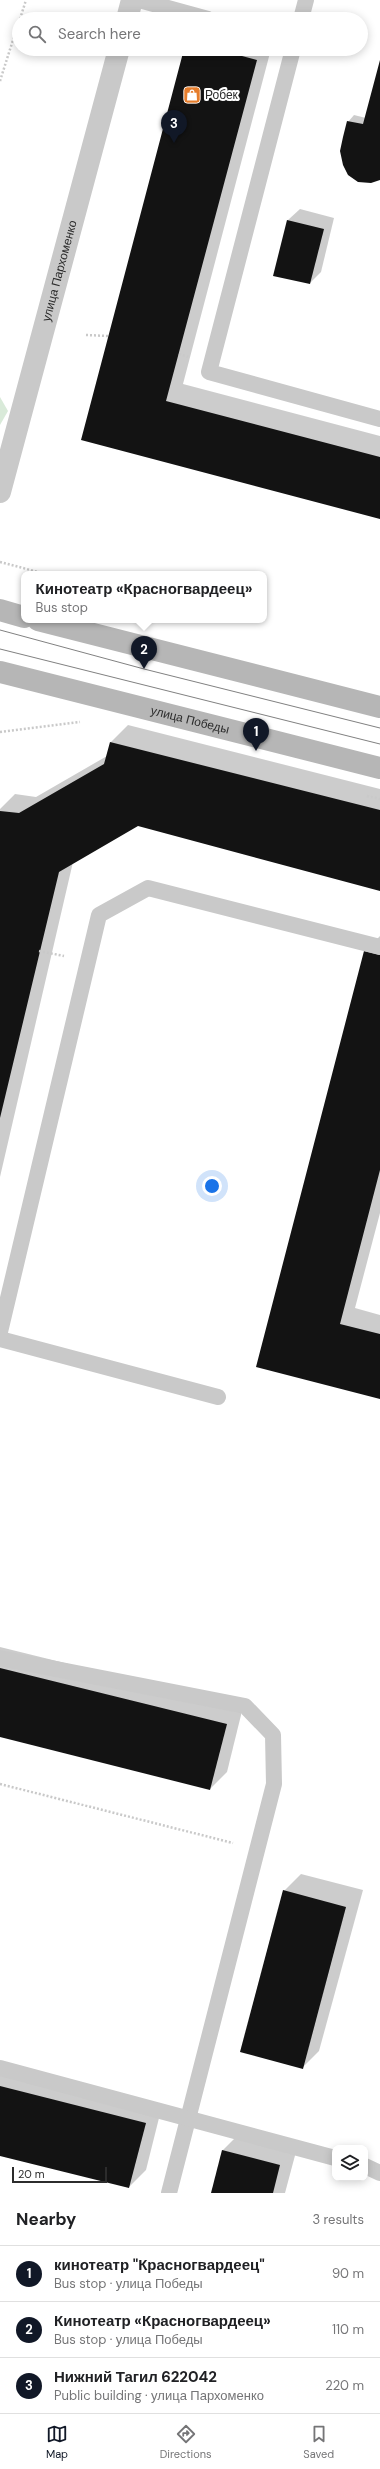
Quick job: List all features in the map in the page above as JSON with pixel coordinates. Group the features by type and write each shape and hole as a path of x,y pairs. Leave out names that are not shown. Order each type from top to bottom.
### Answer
{"main road":[{"path":"0,610 21,615"},
{"path":"50,623 380,707"},
{"name":"улица Победы","path":"0,672 380,768"}],"street":[{"path":"129,12 132,0"},
{"name":"улица Пархоменко","path":"0,492 117,56"}],"lane":[{"path":"139,0 183,12"},
{"path":"303,12 306,0"},
{"path":"291,56 209,372 380,419"},
{"path":"0,1332 99,915 148,888 380,948"},
{"path":"0,1339 218,1397"},
{"path":"0,1658 245,1706 274,1735 274,1784 189,2120 169,2193"},
{"path":"0,2068 332,2157"},
{"path":"368,2167 380,2173"}],"path":[{"path":"22,12 26,0"},
{"path":"0,81 12,42"},
{"path":"86,335 108,336"},
{"path":"0,562 34,571"},
{"path":"0,732 82,722"},
{"path":"365,795 380,799"},
{"path":"0,1784 257,1849"}],"green space":[{"path":"0,397 8,411 0,425"}],"building":[{"path":"182,56 242,56 257,60 166,401 380,457 380,519 81,440"},
{"path":"380,60 380,180 371,183 358,182 348,175 343,165 340,151 347,121 363,124"},
{"path":"287,220 324,229 310,284 273,276"},
{"path":"110,742 380,810 380,891 138,826 59,872 0,1118 0,811 19,813 104,764"},
{"path":"364,951 380,955 380,1170 340,1324 380,1334 380,1399 256,1367"},
{"path":"0,1668 227,1724 210,1790 0,1737"},
{"path":"283,1890 346,1907 303,2069 240,2052"},
{"path":"0,2086 146,2123 129,2188 0,2156"},
{"path":"222,2150 280,2165 273,2193 211,2193"}],"tram line":[{"path":"0,630 144,669 380,728"},
{"path":"0,649 380,744"}],"place":[{"name":"Робек","path":"192,95"},
{"name":"Нижний Тагил 622042","path":"174,143"},
{"name":"Кинотеатр «Красногвардеец»","path":"144,669"},
{"name":"кинотеатр \"Красногвардеец\"","path":"256,751"}]}
